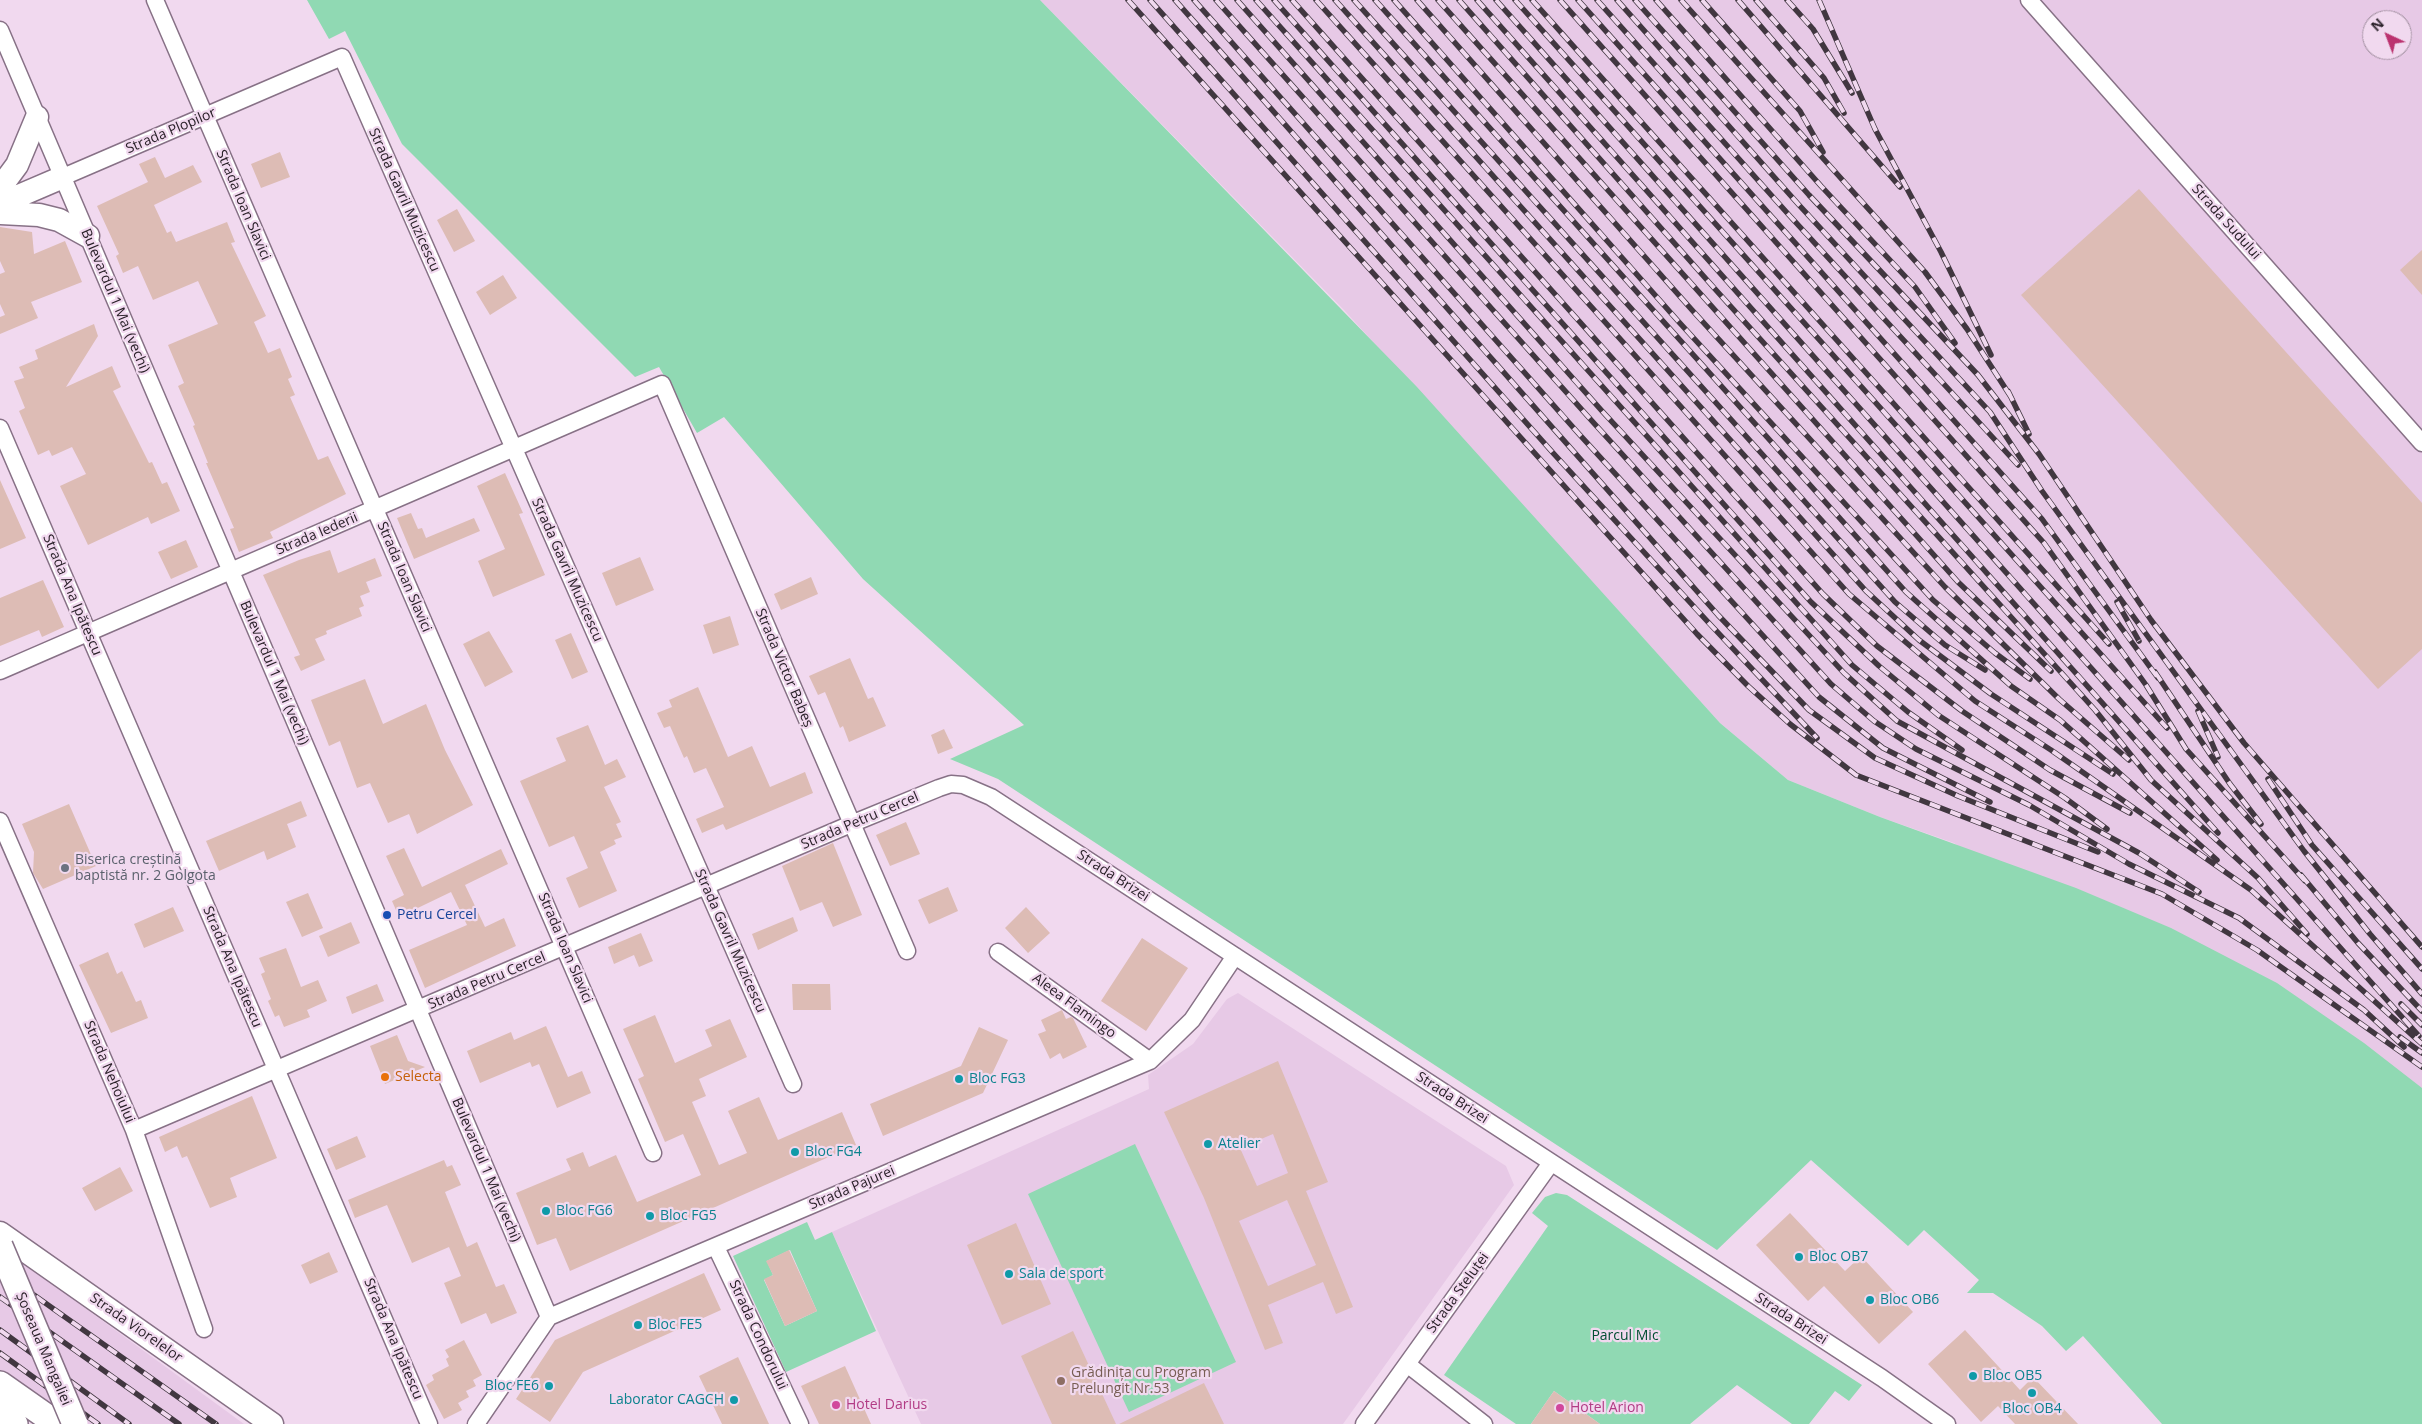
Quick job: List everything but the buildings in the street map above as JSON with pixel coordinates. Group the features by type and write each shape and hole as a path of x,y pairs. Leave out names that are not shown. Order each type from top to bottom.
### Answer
{"main road":[{"name":"Șoseaua Mangaliei","path":"0,1246 75,1424"},
{"name":"Șoseaua Mangaliei","path":"0,1289 57,1424"},
{"path":"0,1384 57,1424"},
{"path":"0,1408 15,1424"}],"street":[{"name":"Strada Ioan Slavici","path":"155,0 653,1153"},
{"name":"Strada Sudului","path":"2029,0 2422,443"},
{"name":"Bulevardul 1 Mai (vechi)","path":"0,30 549,1317"},
{"name":"Strada Plopilor","path":"0,204 342,57"},
{"name":"Strada Gavril Muzicescu","path":"342,57 793,1084"},
{"path":"0,188 18,165 37,117"},
{"path":"0,212 39,214 59,220 88,236"},
{"name":"Strada Iederii","path":"0,671 662,384"},
{"name":"Strada Victor Babeș","path":"662,384 907,951"},
{"name":"Strada Ana Ipătescu","path":"0,428 429,1424"},
{"name":"Strada Petru Cercel","path":"134,1130 851,824 951,784"},
{"name":"Strada Brizei","path":"951,784 977,789 991,797 1882,1378 1947,1424"},
{"name":"Strada Nehoiului","path":"0,821 134,1130 204,1329"},
{"name":"Aleea Flamingo","path":"998,952 1150,1060"},
{"name":"Strada Pajurei","path":"549,1317 1150,1060 1192,1020 1235,956"},
{"name":"Strada Steluței","path":"1364,1424 1552,1163"},
{"name":"Strada Viorelelor","path":"0,1233 272,1424"},
{"name":"Strada Condorului","path":"716,1247 800,1424"},
{"path":"476,1424 549,1317"},
{"path":"1407,1364 1484,1424"}],"shaded area":[{"path":"1040,0 2422,0 2422,1158 1954,843 1880,817 1788,780 1720,723 1344,310"},
{"path":"1238,993 1506,1166 1514,1185 1343,1424 921,1424 832,1232 1149,1089 1148,1075 1193,1044 1227,999"},
{"path":"0,1246 244,1424 69,1424 0,1373"}],"green space":[{"path":"307,0 1040,0 1417,387 1720,723 1788,780 1880,817 2076,888 2171,928 2277,983 2364,1043 2422,1088 2422,1424 2162,1424 2083,1336 2066,1351 2042,1326 1993,1293 1967,1293 1979,1280 1924,1230 1908,1246 1811,1160 1717,1250 998,779 950,759 1024,725 863,579 724,417 697,433 659,367 635,377 402,144 345,31 329,39"},
{"path":"1135,1144 1236,1362 1129,1412 1028,1194"},
{"name":"Parcul Mic","path":"1556,1193 1567,1195 1862,1385 1849,1401 1835,1391 1809,1424 1792,1424 1737,1385 1690,1424 1600,1424 1554,1391 1531,1424 1516,1424 1444,1375 1548,1226 1532,1213 1545,1197"},
{"path":"807,1222 815,1240 832,1232 876,1331 786,1372 733,1256","holes":["790,1250 817,1311 785,1326 764,1280 773,1275 767,1261"]}],"railway":[{"path":"1128,0 1697,634 1748,686 1790,724 1856,775 2162,894 2257,950 2422,1067"},
{"path":"1150,0 1554,454 1817,738"},
{"path":"1175,0 1718,615 1809,710 1875,758 1958,796 2098,852"},
{"path":"1194,0 1579,434 1819,697 1883,748 1990,802"},
{"path":"1216,0 1592,421 1831,684 1874,721 1916,749 2029,805 2129,864 2239,918 2364,1010 2404,1047"},
{"path":"1237,0 1602,411 1844,673 1897,721 2139,853 2199,892"},
{"path":"1256,0 1852,665 1908,712 1962,750"},
{"path":"1274,0 1811,602 1879,666 1938,715 2065,798 2107,829"},
{"path":"1292,0 1823,594 1877,646 1962,711 2050,770 2130,813"},
{"path":"1316,0 1849,594 1975,701 2051,750 2251,890 2422,1044"},
{"path":"1335,0 1866,591 1919,640 1991,694 2113,774"},
{"path":"1354,0 1895,602 1945,645 1985,670"},
{"path":"1375,0 1906,592 2011,686 2060,720 2217,860"},
{"path":"1394,0 1678,321 1933,600 1995,653 2030,679"},
{"path":"1417,0 1692,310 1945,587 2059,699 2129,760"},
{"path":"1438,0 1958,582 2051,671"},
{"path":"1459,0 1715,289 2095,710 2151,780 2258,878 2307,934"},
{"path":"1477,0 2218,833"},
{"path":"1496,0 2419,1036"},
{"path":"1515,0 2167,728"},
{"path":"1532,0 2109,644"},
{"path":"1560,0 2044,543 2146,685 2186,749 2305,881"},
{"path":"1578,0 2042,519 2158,678"},
{"path":"1597,0 1789,215 2018,465"},
{"path":"1617,0 1799,205 1990,412 2042,491 2304,851 2370,934 2422,994"},
{"path":"1635,0 1809,195 1978,375 2039,454 2151,620 2244,743 2422,947"},
{"path":"1656,0 1821,186 1915,287 1955,343"},
{"path":"1681,0 1925,272 1967,329 2011,397"},
{"path":"1702,0 1800,111 1823,152"},
{"path":"1738,0 1900,187"},
{"path":"1756,0 1824,78 1844,113"},
{"path":"1787,0 1813,29 1852,93"},
{"path":"1819,0 1875,129 1941,252 1991,355"},
{"path":"2008,391 2029,434"},
{"path":"2117,602 2139,641"},
{"path":"2155,672 2230,784 2261,824"},
{"path":"2198,711 2218,757"},
{"path":"2268,779 2312,845 2422,969"},
{"path":"2301,875 2358,943 2422,1011"},
{"path":"2401,1004 2422,1025"},
{"path":"2400,1037 2422,1053"},
{"path":"0,1271 216,1424"},
{"path":"0,1297 179,1424"},
{"path":"0,1330 129,1424"},
{"path":"0,1353 98,1424"}],"place":[{"name":"Biserica creștină baptistă nr. 2 Golgota","path":"65,868"},
{"name":"Petru Cercel","path":"387,915"},
{"name":"Selecta","path":"385,1077"},
{"name":"Bloc FG3","path":"959,1079"},
{"name":"Atelier","path":"1208,1144"},
{"name":"Bloc FG4","path":"795,1152"},
{"name":"Bloc FG6","path":"546,1211"},
{"name":"Bloc FG5","path":"650,1216"},
{"name":"Bloc OB7","path":"1799,1257"},
{"name":"Sala de sport","path":"1009,1274"},
{"name":"Bloc OB6","path":"1870,1300"},
{"name":"Bloc FE5","path":"638,1325"},
{"name":"Bloc OB5","path":"1973,1376"},
{"name":"Grădinița cu Program Prelungit Nr.53","path":"1061,1381"},
{"name":"Bloc FE6","path":"549,1386"},
{"name":"Bloc OB4","path":"2032,1393"},
{"name":"Laborator CAGCH","path":"734,1400"},
{"name":"Hotel Darius","path":"836,1405"},
{"name":"Hotel Arion","path":"1560,1408"}]}
